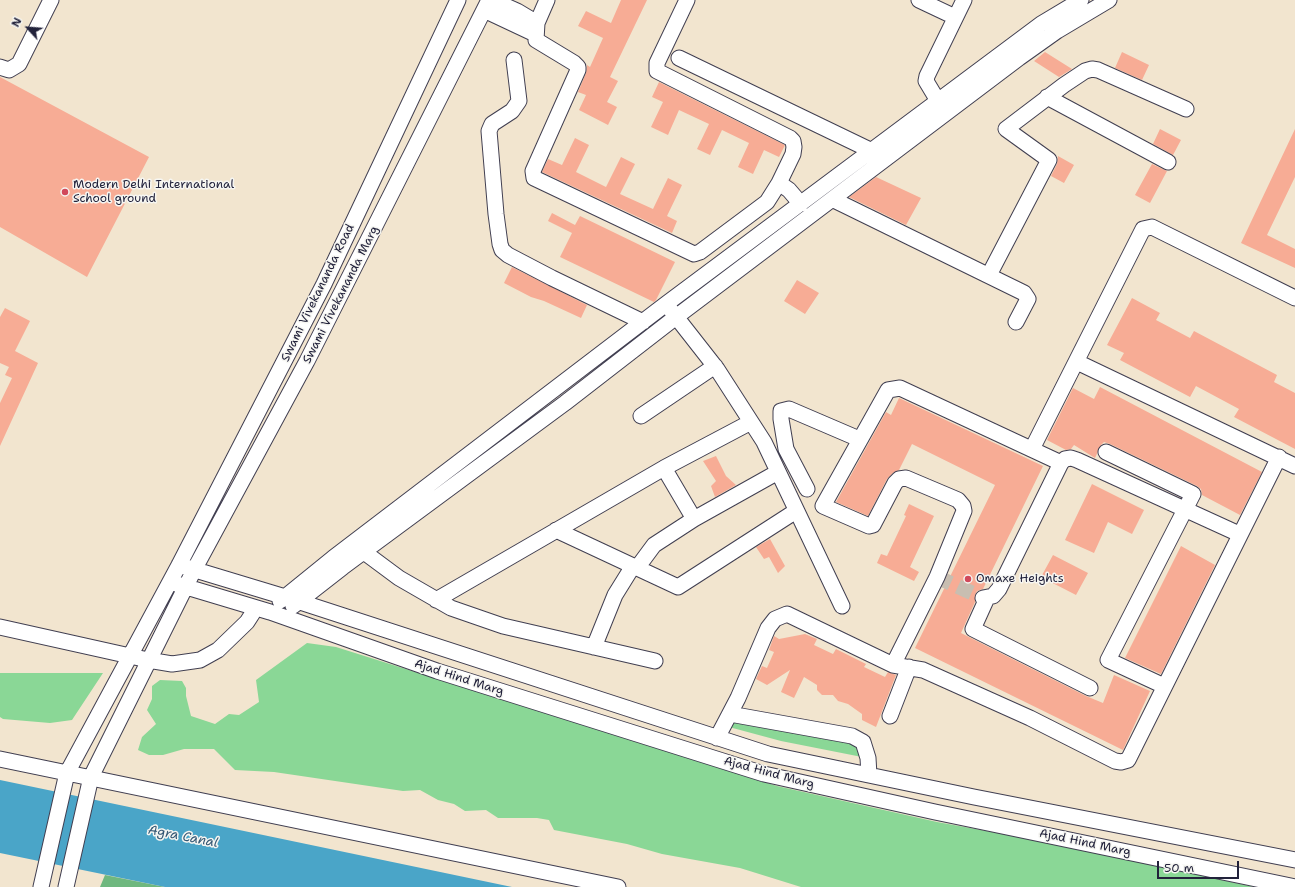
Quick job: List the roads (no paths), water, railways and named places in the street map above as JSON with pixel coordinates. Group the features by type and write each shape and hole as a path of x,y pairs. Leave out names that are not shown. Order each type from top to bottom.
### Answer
{"street":[{"path":"0,67 9,70 19,64 51,0"},
{"name":"Swami Vivekananda Road","path":"41,887 65,780 179,565 324,284 458,0"},
{"path":"548,0 536,29 536,40 538,43 574,63 578,67 578,70 533,171 534,178 694,254 700,252 767,202 779,183 793,154 793,141 790,138 657,71 657,63 688,0"},
{"path":"919,0 955,17"},
{"path":"938,101 926,81 926,76 964,0"},
{"path":"0,627 172,664 200,660 218,650 247,622 269,612 291,599 364,552 565,403 832,198 875,157 938,101 1041,24 1081,0"},
{"path":"291,599 666,304 801,204 875,157 1019,58 1064,11 1109,0"},
{"path":"488,3 536,29"},
{"path":"488,3 519,5 536,29"},
{"name":"Swami Vivekananda Marg","path":"66,887 91,777 194,570 311,354 488,3"},
{"path":"679,58 875,157"},
{"path":"514,60 520,101 512,111 492,124 489,131 496,214 502,250 508,255 531,267 643,322"},
{"path":"989,275 1049,160 1006,129 1047,97 1085,71 1092,69 1098,70 1186,110"},
{"path":"1047,97 1168,162"},
{"path":"779,183 789,190 801,204"},
{"path":"832,198 989,275 1027,296 1027,303 1016,322"},
{"path":"1032,449 1078,362 1143,229 1152,227 1294,296"},
{"path":"666,304 714,366 751,422 778,472 842,606"},
{"path":"1078,362 1295,466"},
{"path":"641,416 714,366"},
{"path":"893,664 937,577 964,511 963,506 958,500 906,478 899,479 895,483 873,525 869,526 823,506 888,390 900,388 1061,463"},
{"path":"807,489 786,449 780,419 781,411 789,409 859,440"},
{"path":"436,600 664,468 751,422"},
{"path":"1106,452 1193,494 1108,660 1164,686"},
{"path":"717,738 730,714 768,628 775,619 787,614 893,664 923,670 1030,718 1115,761 1121,762 1128,760 1278,457"},
{"path":"1090,688 973,629 985,598 993,596 999,589 1061,463 1065,459 1071,458 1077,460 1239,534"},
{"path":"664,468 694,519"},
{"path":"594,647 615,595 635,567 654,545 694,519 778,472"},
{"path":"556,530 678,587 796,511"},
{"path":"364,552 399,578 451,608 503,626 655,661"},
{"path":"179,565 291,599 768,754 1252,853 1295,860"},
{"name":"Ajad Hind Marg","path":"170,582 269,612 437,671 658,742 764,774 902,805 1295,887"},
{"path":"890,716 909,667"},
{"path":"730,714 852,736 863,742 868,758 869,775"},
{"path":"0,759 65,780 91,777 618,887"},
{"path":"902,805 907,783"}],"water":[{"name":"Agra Canal","path":"0,780 512,887 165,887 0,853"}],"tunnel":[{"path":"937,577 983,598"}],"place":[{"name":"Modern Delhi International School ground","path":"65,192"},
{"name":"Omaxe Heights","path":"968,579"}]}
